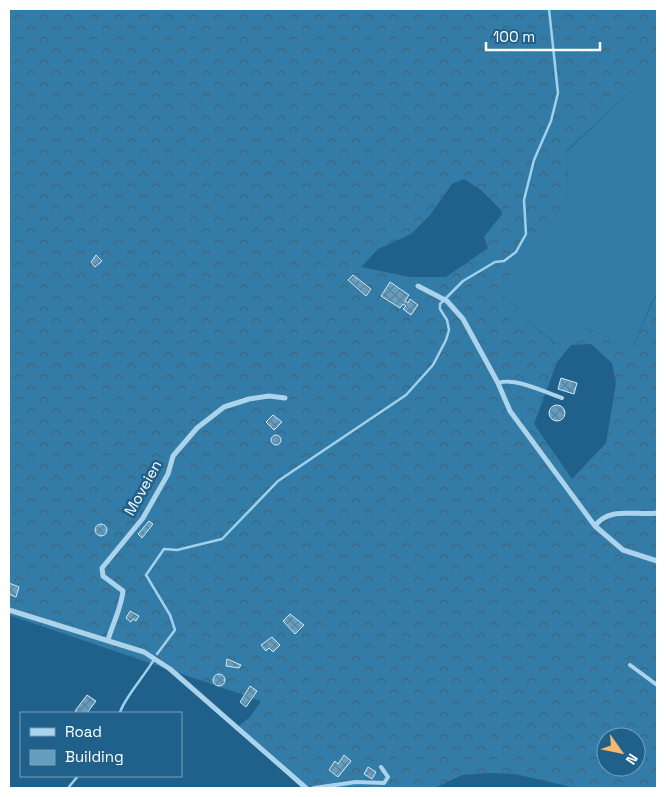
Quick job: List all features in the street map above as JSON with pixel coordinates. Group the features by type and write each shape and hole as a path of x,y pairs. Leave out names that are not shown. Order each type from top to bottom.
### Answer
{"street":[{"path":"418,286 447,301 462,320 498,383 510,411 595,526 623,550 657,561"},
{"name":"Moveien","path":"108,640 114,618 122,606 123,592 103,576 102,568 143,518 168,474 174,456 197,428 224,407 262,397 285,398"},
{"path":"595,526 599,520 614,513 657,513"},
{"path":"9,610 144,652 170,669 306,788"}],"lane":[{"path":"498,383 506,380 517,382 562,398"},
{"path":"630,665 657,686"},
{"path":"314,788 350,782 384,783 388,777 381,767"}],"green space":[{"path":"9,9 657,9 657,67 567,150 568,193 536,245 514,264 499,292 520,310 527,321 556,344 588,328 631,350 657,293 657,788 576,788 515,774 490,773 462,775 434,788 306,788 235,729 250,717 261,701 9,615","holes":["464,179 481,190 501,210 502,214 484,237 488,248 446,277 410,277 361,267 378,249 411,234 430,215 452,184","591,344 612,363 616,383 606,443 572,479 534,424 557,362 571,345"]},
{"path":"657,67 657,293 631,350 588,328 557,344 527,321 520,310 499,292 514,264 536,245 568,193 567,151"}],"building":[{"path":"96,255 102,261 95,267 91,262"},
{"path":"353,275 371,289 366,296 348,280"},
{"path":"390,282 409,295 405,301 408,303 410,299 418,305 411,315 403,309 406,306 403,304 400,308 381,296"},
{"path":"561,378 577,383 574,394 558,389"},
{"path":"557,405 565,413 557,421 549,413"},
{"path":"273,415 282,422 274,430 266,422"},
{"path":"274,435 278,435 281,440 280,444 274,445 271,442 271,438"},
{"path":"149,521 153,524 142,538 138,534"},
{"path":"101,524 107,530 101,536 95,530"},
{"path":"9,583 19,587 16,597 9,594"},
{"path":"130,611 139,616 136,621 133,619 131,622 126,618"},
{"path":"290,614 304,625 295,634 283,621"},
{"path":"272,637 280,645 273,652 269,648 266,651 261,645"},
{"path":"227,659 241,665 239,668 226,666"},
{"path":"217,674 221,674 225,680 221,686 217,686 213,682 213,678"},
{"path":"250,686 257,691 246,707 240,702"},
{"path":"87,695 96,701 88,712 75,711"},
{"path":"344,755 351,761 338,777 329,770 335,761 338,764"},
{"path":"368,767 376,772 372,779 364,774"}],"waterway":[{"path":"157,654 175,630 170,615 146,575 164,549 177,550 222,539 278,481 406,395 433,365 446,340 449,330 447,320 440,309 440,304 463,281 495,262 504,261 516,252 526,234 524,200 534,160 551,121 558,93 549,9"},
{"path":"120,712 125,702 153,661"},
{"path":"68,788 77,777"}]}
